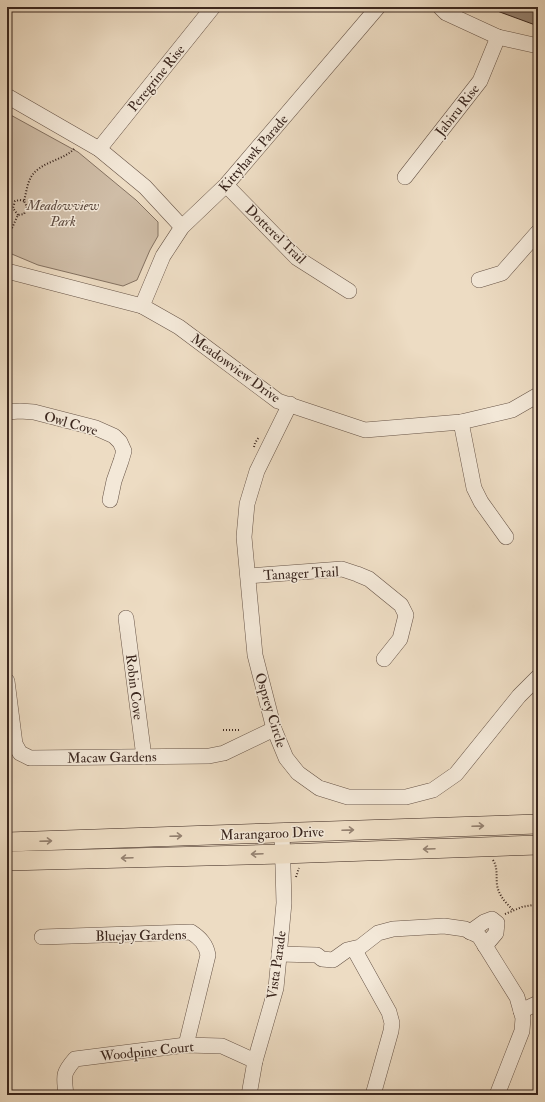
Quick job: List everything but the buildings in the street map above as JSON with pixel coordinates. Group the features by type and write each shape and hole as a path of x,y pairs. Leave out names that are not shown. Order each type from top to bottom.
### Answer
{"main road":[{"name":"Marangaroo Drive","path":"7,842 538,824"},
{"name":"Marangaroo Drive","path":"7,861 282,854 538,845"}],"street":[{"name":"Peregrine Rise","path":"99,149 213,7"},
{"name":"Kittyhawk Parade","path":"142,306 163,256 182,227 226,185 378,7"},
{"path":"440,7 446,13 498,37 538,46"},
{"name":"Jabiru Rise","path":"405,177 480,81 498,37"},
{"path":"7,96 99,149 145,187 182,227"},
{"name":"Dotterel Trail","path":"226,185 297,258 349,291"},
{"path":"479,280 502,273 538,232"},
{"name":"Meadowview Drive","path":"7,271 142,306 179,327 278,401 365,430 461,422 512,410 538,395"},
{"name":"Osprey Circle","path":"290,404 256,471 247,504 244,538 255,655 274,729 286,758 298,773 319,788 348,797 406,797 433,790 456,774 519,696 538,677"},
{"name":"Owl Cove","path":"7,412 34,412 96,428 114,436 120,442 124,451 114,481 110,500"},
{"path":"461,422 474,488 481,502 506,537"},
{"name":"Tanager Trail","path":"248,576 342,569 369,579 401,605 406,615 400,639 384,659"},
{"name":"Robin Cove","path":"126,618 144,756"},
{"name":"Macaw Gardens","path":"7,681 15,744 20,753 30,758 209,756 224,752 274,729"},
{"name":"Vista Parade","path":"249,1095 255,1061 276,988 284,903 282,832"},
{"path":"470,932 484,922 492,919 497,923 496,933 485,946"},
{"path":"279,954 317,955 322,959 333,960 347,950 360,947 378,933 393,929 444,926 465,929 479,936 517,997 523,1018 522,1031 496,1095"},
{"name":"Bluejay Gardens","path":"42,937 191,932 200,938 207,950 208,955 186,1045"},
{"path":"354,949 389,1012 392,1023 373,1095"},
{"path":"521,1011 538,1004"},
{"name":"Woodpine Court","path":"66,1095 64,1076 67,1068 75,1060 186,1045 222,1046 255,1061"}],"path":[{"path":"50,204 43,208 34,210 27,207 24,201 31,178 38,168 69,154 82,139"},
{"path":"18,215 13,208 15,202 20,200 24,201"},
{"path":"18,215 24,214 27,207"},
{"path":"7,239 18,215"},
{"path":"254,449 255,443 260,436"},
{"path":"223,730 244,730"},
{"path":"489,858 493,860 496,865 497,886 502,898 513,910"},
{"path":"494,921 513,910 538,904"}],"green space":[{"name":"Meadowview Park","path":"7,113 78,152 136,200 158,222 158,236 137,280 123,286 38,265 7,252"}]}
